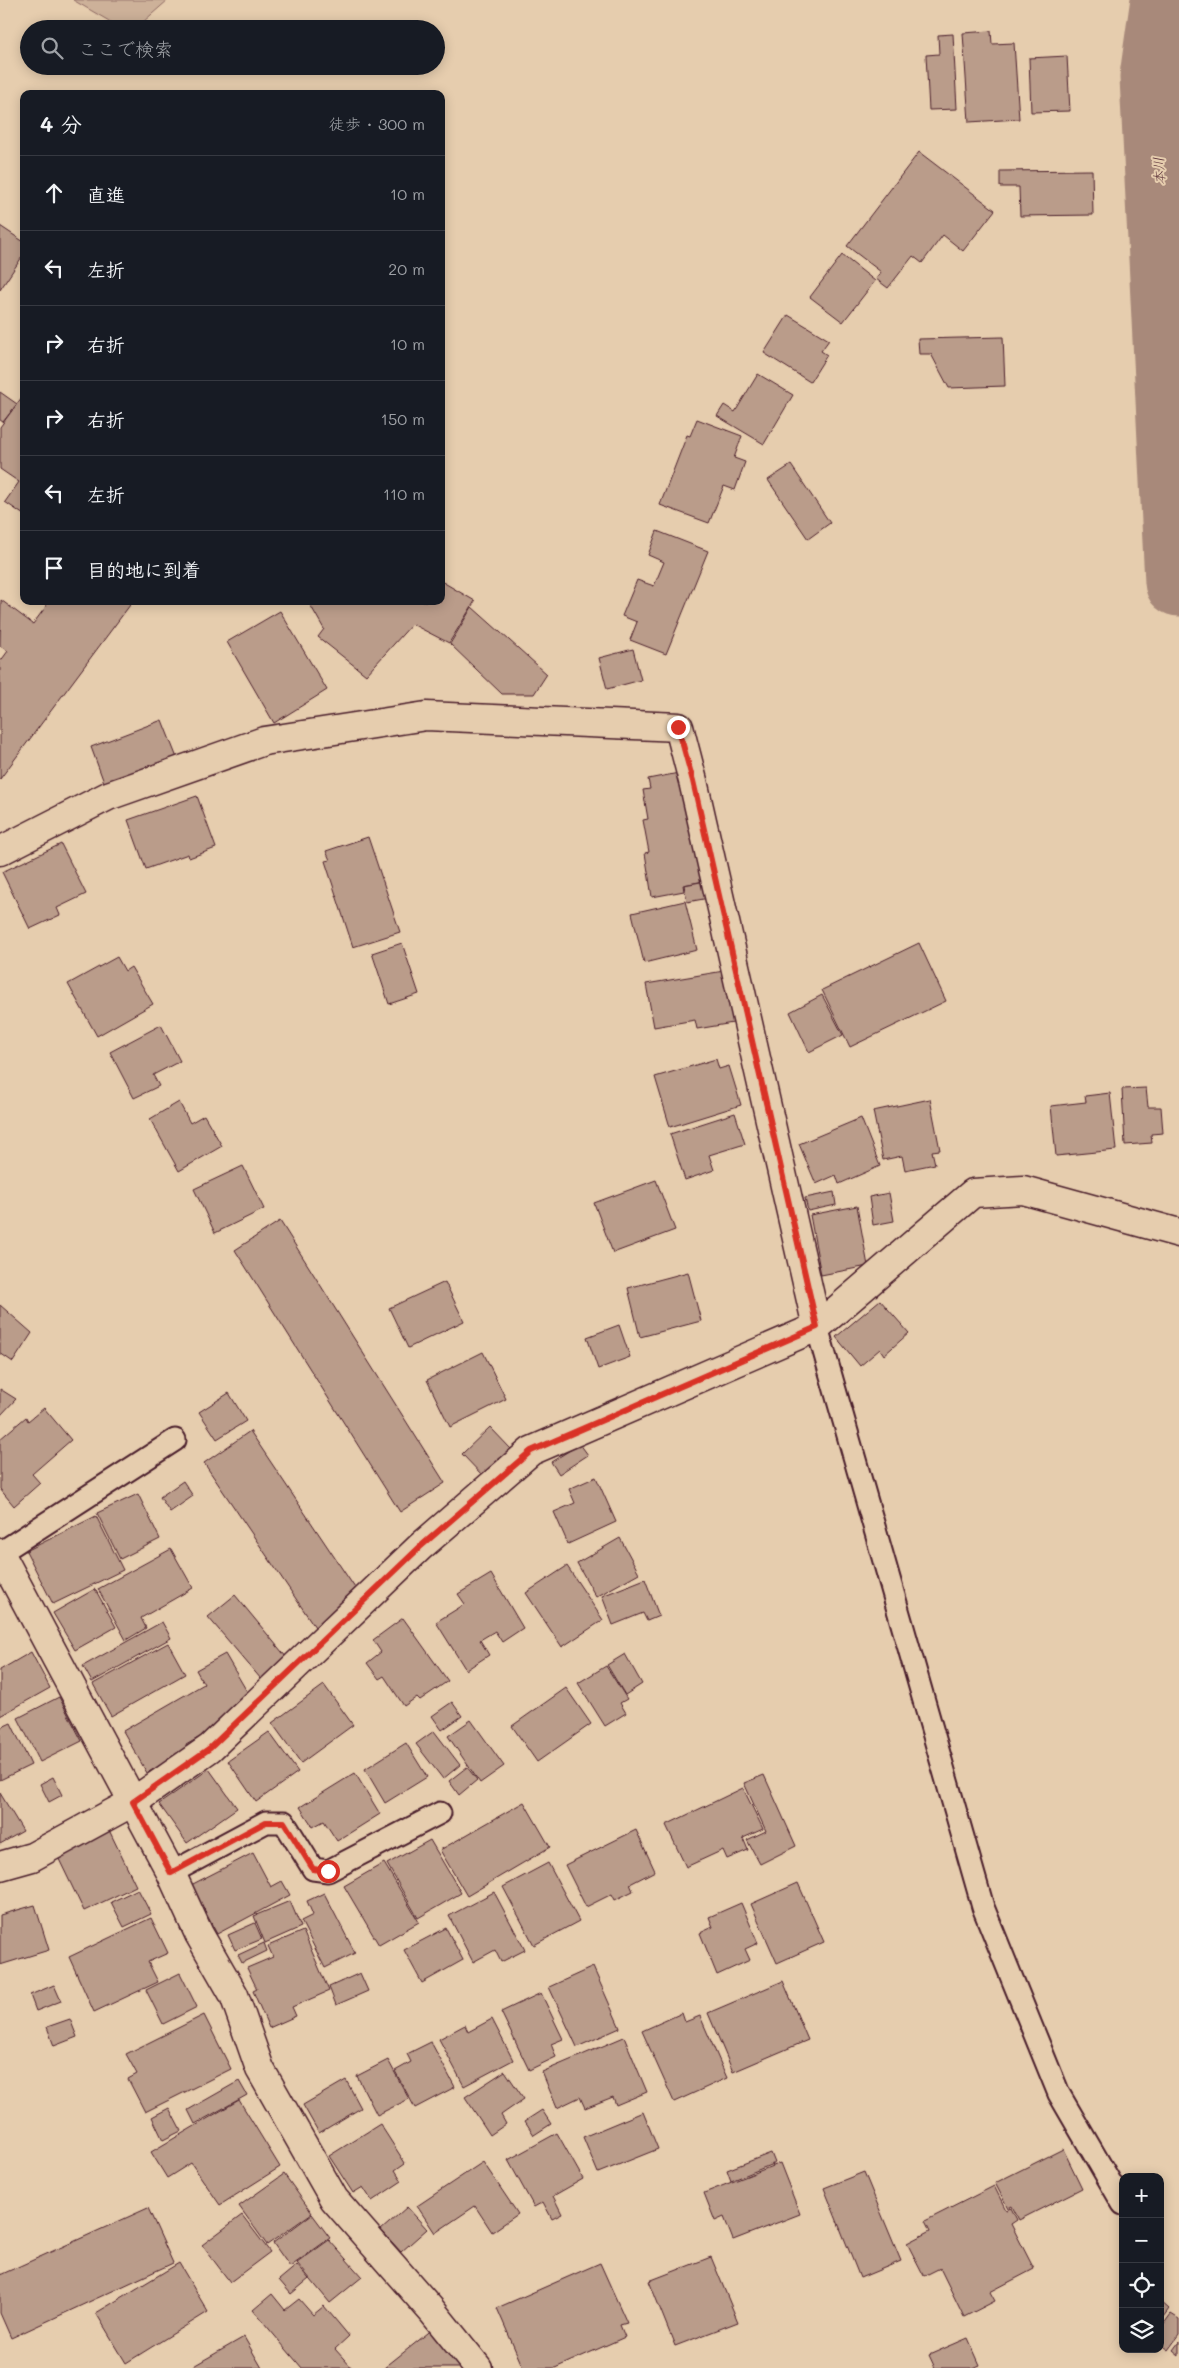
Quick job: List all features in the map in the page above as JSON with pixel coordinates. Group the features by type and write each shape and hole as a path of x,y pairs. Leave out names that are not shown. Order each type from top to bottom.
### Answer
{"street":[{"path":"0,851 108,796 264,741 426,716 678,727 695,790 817,1327"},
{"path":"0,1866 32,1857 133,1802 210,1748 420,1547 531,1451 817,1327 973,1193 1023,1190 1179,1233"},
{"path":"0,1553 171,1873 200,1934 234,1995 260,2069 334,2199 432,2311 478,2368"}],"lane":[{"path":"817,1327 983,1907 1059,2094 1119,2197"},
{"path":"0,1553 175,1440"},
{"path":"171,1873 266,1822 284,1822 313,1869 328,1871 440,1813"}],"shaded area":[{"path":"73,0 168,0 145,20 107,20"}],"building":[{"path":"991,31 992,44 1014,43 1019,119 969,122 963,33"},
{"path":"953,34 957,109 929,110 926,55 939,54 938,35"},
{"path":"1067,56 1070,111 1031,112 1029,58"},
{"path":"919,152 995,210 963,251 943,235 922,263 913,256 888,288 876,279 881,272 847,246"},
{"path":"1092,170 1093,215 1020,216 1019,187 1000,187 1000,171"},
{"path":"0,226 20,239 20,260 0,290"},
{"path":"842,255 875,281 843,322 810,297"},
{"path":"788,315 829,340 821,351 827,355 810,382 764,353"},
{"path":"1003,337 1005,386 949,388 931,354 919,354 918,339"},
{"path":"758,374 793,395 764,444 717,416 724,405 735,412"},
{"path":"0,392 17,404 3,422 0,420"},
{"path":"20,400 20,512 5,502 19,482 0,469 0,427"},
{"path":"697,419 742,436 734,458 745,462 735,490 724,486 709,523 660,505 687,435 690,436"},
{"path":"791,465 830,523 808,539 768,480"},
{"path":"657,531 708,551 666,654 630,640 637,622 622,616 637,580 654,586 664,562 648,555"},
{"path":"445,583 475,601 449,643 412,624 366,675 318,637 324,629 310,605 445,605"},
{"path":"1,600 33,624 47,605 130,605 0,779 0,662 8,651 0,646"},
{"path":"472,607 547,674 534,694 502,694 450,644"},
{"path":"280,611 327,690 274,723 227,642"},
{"path":"633,649 641,680 607,689 599,658"},
{"path":"162,720 177,758 105,785 91,747"},
{"path":"684,772 704,881 683,885 684,891 652,897 645,853 649,852 643,820 648,819 643,790 650,789 648,779"},
{"path":"197,796 216,848 189,858 188,854 146,869 128,820"},
{"path":"368,837 400,932 353,947 325,861 330,860 326,851"},
{"path":"61,844 86,894 57,908 60,915 30,929 2,872"},
{"path":"706,881 709,898 687,902 684,885"},
{"path":"685,901 697,950 644,963 632,913"},
{"path":"402,943 419,994 389,1004 372,953"},
{"path":"919,943 946,1001 850,1047 822,990"},
{"path":"117,957 125,971 131,967 153,1004 97,1036 68,984"},
{"path":"730,970 739,1022 697,1029 695,1020 654,1027 646,984"},
{"path":"822,995 843,1035 809,1052 790,1012"},
{"path":"161,1025 180,1061 153,1075 159,1086 134,1098 110,1052"},
{"path":"716,1059 719,1069 729,1066 741,1105 670,1127 655,1077"},
{"path":"1146,1088 1148,1107 1161,1107 1163,1133 1151,1134 1152,1143 1125,1145 1122,1089"},
{"path":"1110,1093 1116,1150 1056,1156 1051,1106 1086,1102 1085,1096"},
{"path":"930,1099 940,1150 932,1151 935,1164 905,1170 902,1156 883,1160 873,1111"},
{"path":"179,1102 190,1123 204,1115 222,1146 179,1171 150,1119"},
{"path":"735,1113 745,1144 709,1155 714,1170 685,1180 670,1134"},
{"path":"861,1118 880,1166 839,1184 836,1175 816,1184 799,1144"},
{"path":"243,1166 264,1209 215,1233 194,1189"},
{"path":"656,1180 675,1230 613,1253 594,1203"},
{"path":"834,1192 836,1205 808,1211 805,1198"},
{"path":"889,1193 894,1221 873,1225 869,1197"},
{"path":"857,1206 868,1266 821,1275 810,1215"},
{"path":"280,1221 445,1483 400,1512 235,1250"},
{"path":"688,1272 701,1321 640,1337 628,1288"},
{"path":"445,1282 464,1321 408,1348 389,1308"},
{"path":"880,1300 909,1333 884,1355 880,1349 860,1366 836,1337"},
{"path":"0,1305 32,1333 13,1362 0,1353"},
{"path":"619,1325 630,1357 598,1369 587,1337"},
{"path":"483,1352 506,1399 450,1427 427,1380"},
{"path":"0,1389 16,1399 0,1416"},
{"path":"229,1393 246,1421 217,1439 199,1412"},
{"path":"44,1408 71,1440 32,1474 40,1483 14,1506 0,1489 0,1439 26,1417 28,1421"},
{"path":"490,1427 511,1449 483,1476 462,1454"},
{"path":"250,1431 361,1597 315,1627 204,1463"},
{"path":"580,1444 588,1455 559,1474 551,1462"},
{"path":"596,1477 616,1522 568,1544 554,1512 575,1503 569,1489"},
{"path":"183,1481 193,1496 170,1512 160,1497"},
{"path":"138,1494 160,1539 120,1559 97,1513"},
{"path":"96,1516 123,1570 53,1604 26,1551"},
{"path":"620,1538 639,1573 596,1597 577,1563"},
{"path":"171,1549 193,1588 141,1618 146,1628 126,1640 98,1589"},
{"path":"567,1566 603,1620 562,1647 526,1593"},
{"path":"491,1574 523,1628 502,1642 495,1631 480,1640 489,1655 466,1670 436,1622 465,1604 458,1594"},
{"path":"645,1579 659,1616 647,1621 643,1613 613,1625 602,1596"},
{"path":"95,1589 116,1627 75,1650 53,1613"},
{"path":"235,1595 287,1658 261,1679 208,1617"},
{"path":"403,1618 448,1681 420,1700 417,1697 404,1706 384,1676 379,1679 367,1663 381,1652 373,1640"},
{"path":"162,1622 171,1638 92,1682 83,1666"},
{"path":"168,1643 185,1674 111,1716 93,1684"},
{"path":"31,1652 50,1688 0,1716 0,1670"},
{"path":"225,1654 252,1700 221,1718 224,1723 186,1745 188,1749 147,1773 123,1731 204,1684 196,1670"},
{"path":"625,1654 642,1684 625,1695 607,1665"},
{"path":"606,1666 627,1699 620,1703 626,1713 605,1726 578,1683"},
{"path":"324,1685 353,1725 301,1763 272,1723"},
{"path":"566,1688 591,1724 537,1762 512,1726"},
{"path":"59,1697 82,1741 40,1762 18,1718"},
{"path":"452,1702 462,1716 442,1730 432,1716"},
{"path":"471,1720 504,1766 480,1783 448,1736"},
{"path":"11,1723 31,1765 0,1780 0,1728"},
{"path":"434,1731 460,1765 443,1779 416,1744"},
{"path":"269,1732 298,1772 256,1802 228,1761"},
{"path":"406,1743 427,1777 385,1803 365,1769"},
{"path":"467,1767 477,1780 459,1795 449,1781"},
{"path":"209,1769 237,1808 187,1843 159,1804"},
{"path":"355,1773 380,1814 337,1841 324,1821 313,1827 300,1807"},
{"path":"764,1775 796,1846 760,1864 747,1840 766,1831 744,1783"},
{"path":"53,1777 62,1795 49,1802 40,1784"},
{"path":"743,1788 763,1829 743,1838 748,1850 727,1859 723,1850 686,1867 666,1825"},
{"path":"0,1793 23,1831 0,1844"},
{"path":"524,1802 550,1847 467,1896 440,1850"},
{"path":"109,1830 136,1886 84,1911 57,1855"},
{"path":"636,1830 655,1871 630,1884 633,1891 615,1900 612,1894 586,1907 565,1865"},
{"path":"430,1840 461,1893 418,1918 387,1864"},
{"path":"253,1853 271,1887 282,1881 290,1895 217,1934 191,1885"},
{"path":"384,1863 419,1922 379,1945 344,1886"},
{"path":"548,1863 579,1921 534,1945 503,1887"},
{"path":"798,1883 824,1942 777,1963 751,1904"},
{"path":"138,1889 151,1914 124,1927 111,1902"},
{"path":"494,1892 525,1950 501,1962 495,1950 473,1962 449,1916"},
{"path":"324,1893 355,1953 325,1968 301,1921 313,1915 307,1901"},
{"path":"290,1901 301,1927 265,1943 254,1916"},
{"path":"741,1903 758,1943 745,1949 750,1960 717,1975 700,1933 713,1927 709,1917"},
{"path":"35,1905 49,1950 0,1965 0,1915"},
{"path":"151,1918 168,1953 148,1962 158,1982 94,2012 69,1957"},
{"path":"255,1923 262,1939 235,1950 228,1935"},
{"path":"446,1928 463,1960 422,1983 404,1950"},
{"path":"303,1931 329,1991 292,2007 296,2016 269,2028 253,1991 257,1989 247,1968 273,1957 268,1946"},
{"path":"264,1943 267,1951 242,1963 238,1955"},
{"path":"593,1967 620,2028 577,2047 549,1987"},
{"path":"180,1973 197,2007 163,2024 146,1990"},
{"path":"360,1973 368,1991 336,2005 329,1987"},
{"path":"783,1981 808,2040 733,2072 708,2013"},
{"path":"54,1985 61,2001 36,2011 30,1995"},
{"path":"541,1993 563,2039 551,2044 556,2057 529,2070 501,2012"},
{"path":"682,2013 685,2022 700,2016 727,2078 674,2102 642,2031"},
{"path":"204,2015 231,2069 145,2112 128,2079 137,2074 126,2054"},
{"path":"70,2019 77,2037 54,2046 47,2027"},
{"path":"492,2019 513,2060 464,2086 439,2039 465,2025 468,2032"},
{"path":"624,2037 647,2092 616,2105 613,2097 585,2108 580,2097 557,2108 542,2072"},
{"path":"431,2042 455,2087 415,2108 395,2071 411,2062 407,2054"},
{"path":"388,2060 409,2099 377,2115 357,2076"},
{"path":"505,2071 524,2099 501,2115 506,2124 490,2135 465,2097"},
{"path":"346,2080 361,2108 319,2133 303,2105"},
{"path":"239,2081 247,2095 195,2124 188,2110"},
{"path":"239,2100 280,2167 220,2205 191,2163 167,2178 151,2152"},
{"path":"169,2108 181,2131 163,2140 152,2117"},
{"path":"542,2110 551,2124 534,2135 525,2121"},
{"path":"643,2112 658,2149 598,2173 583,2137"},
{"path":"380,2124 405,2163 395,2170 402,2181 372,2201 363,2187 353,2193 329,2156"},
{"path":"557,2133 583,2179 553,2196 562,2214 552,2219 543,2202 534,2207 508,2160"},
{"path":"1063,2149 1082,2188 1019,2220 1012,2206 1008,2208 995,2183"},
{"path":"771,2153 775,2163 731,2181 727,2170"},
{"path":"483,2162 518,2214 492,2232 475,2206 435,2233 417,2206"},
{"path":"780,2163 800,2214 733,2240 724,2217 715,2221 704,2193"},
{"path":"864,2172 901,2261 860,2278 824,2188"},
{"path":"284,2174 312,2213 267,2245 239,2206"},
{"path":"994,2186 1006,2210 1011,2208 1017,2220 1011,2224 1034,2269 990,2292 995,2301 964,2317 940,2268 924,2276 907,2243 930,2231 925,2221"},
{"path":"407,2207 427,2229 401,2252 381,2230"},
{"path":"148,2208 173,2263 11,2338 0,2313 0,2275"},
{"path":"312,2214 330,2238 290,2267 273,2243"},
{"path":"242,2215 270,2252 230,2282 202,2245"},
{"path":"329,2240 362,2277 330,2303 297,2263"},
{"path":"711,2257 738,2322 675,2346 649,2281"},
{"path":"179,2263 208,2312 126,2363 96,2313"},
{"path":"600,2263 627,2323 620,2325 625,2337 555,2368 523,2368 497,2308"},
{"path":"297,2265 309,2279 291,2294 279,2280"},
{"path":"272,2294 285,2310 299,2299 313,2315 324,2306 349,2336 335,2349 352,2368 302,2368 253,2310"},
{"path":"1164,2305 1169,2309 1164,2316"},
{"path":"1171,2314 1179,2319 1179,2335 1168,2350 1164,2347 1164,2324"},
{"path":"433,2329 464,2368 384,2368"},
{"path":"244,2337 262,2368 190,2368"},
{"path":"968,2338 980,2365 973,2368 935,2368 929,2355"},
{"path":"1179,2342 1179,2355 1173,2350"}],"waterway":[{"name":"本川","path":"1165,0 1154,77 1179,582"},
{"path":"1154,77 1179,67"}],"route":[{"path":"328,1871 313,1869 284,1822 266,1822 171,1873 133,1802 210,1748 420,1547 531,1451 817,1327 693,781 678,727"}]}
